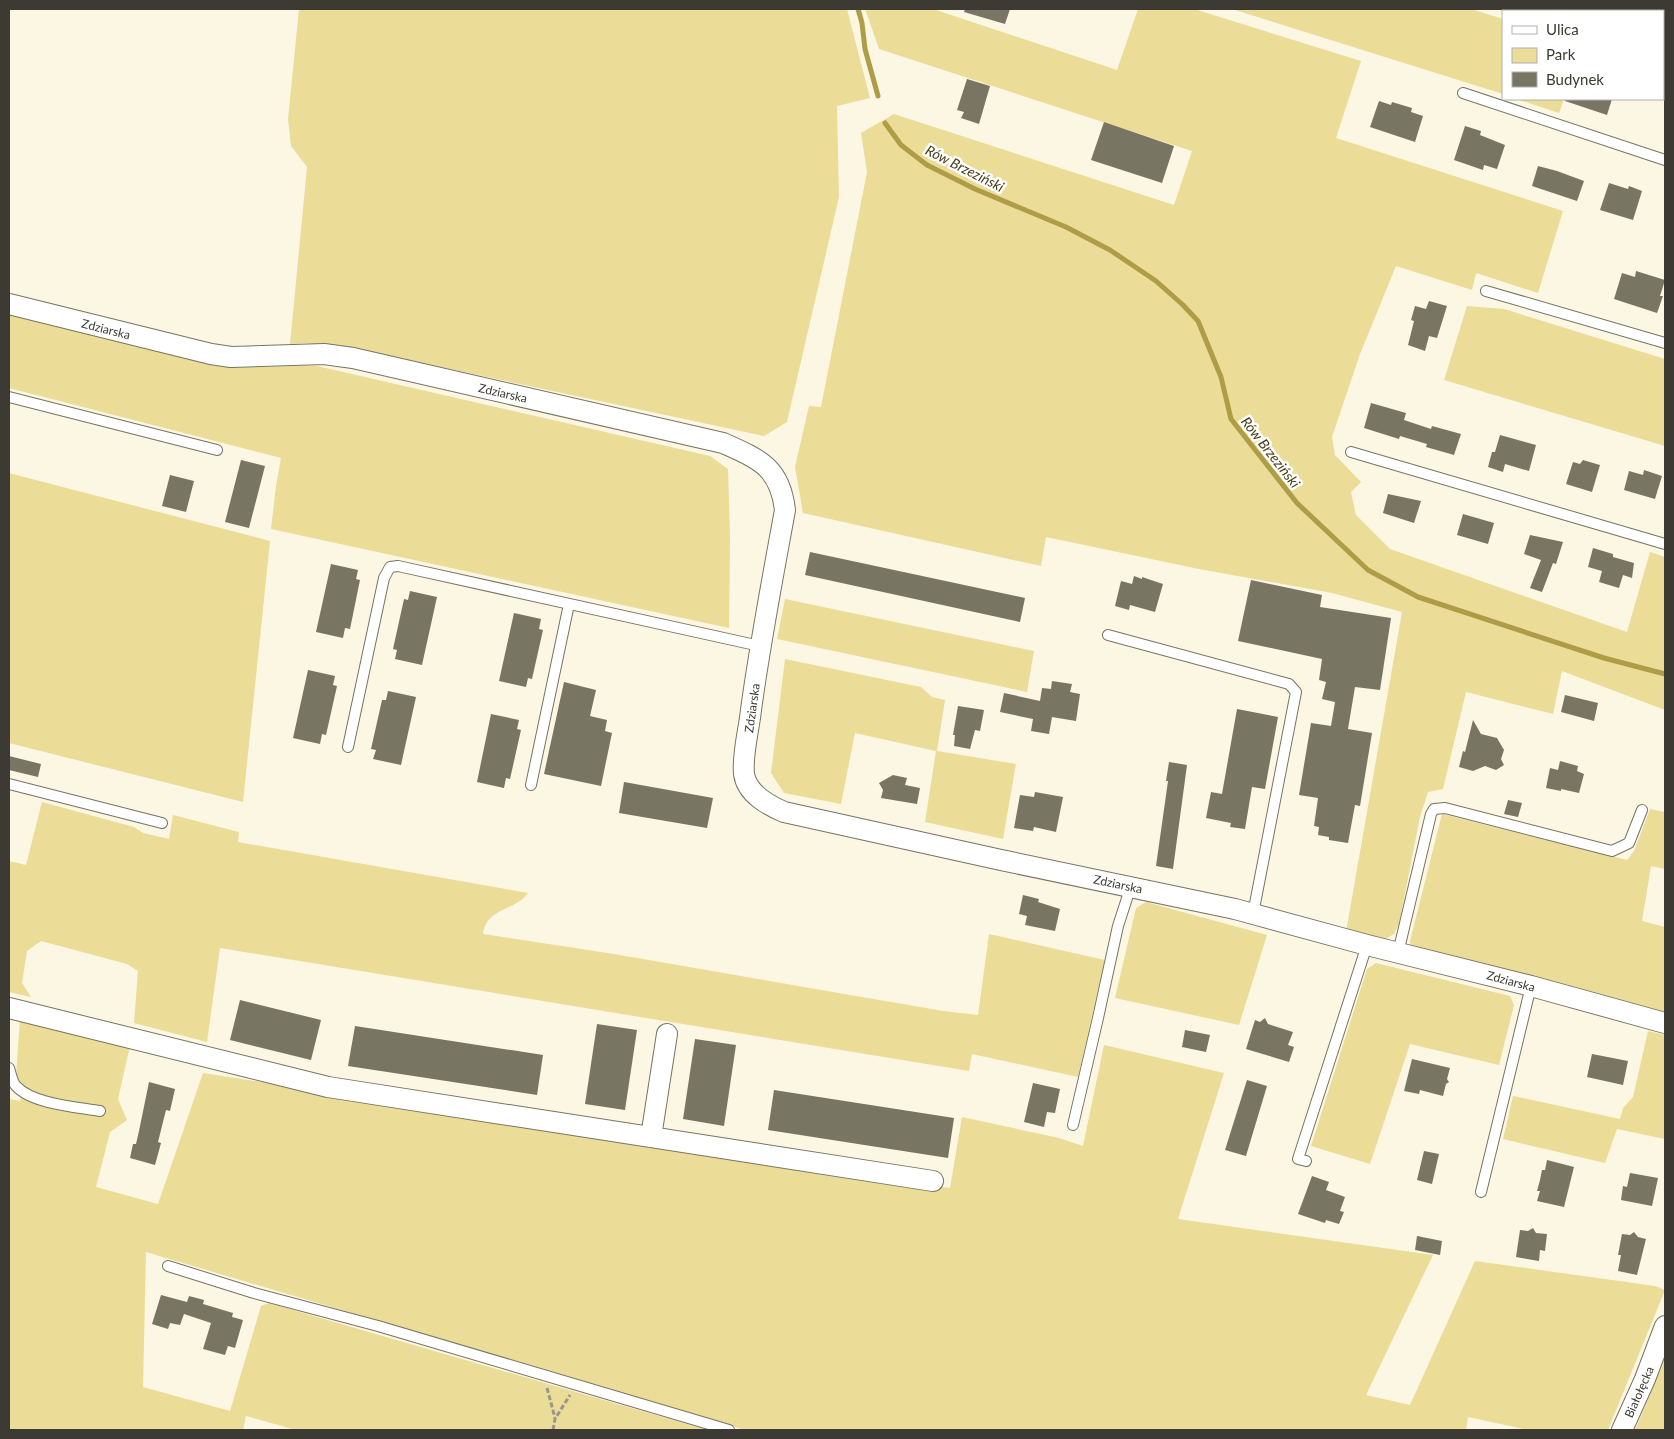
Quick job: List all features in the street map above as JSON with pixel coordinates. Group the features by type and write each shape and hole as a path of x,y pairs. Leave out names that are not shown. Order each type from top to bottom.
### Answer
{"street":[{"name":"Zdziarska","path":"9,304 211,354 231,357 324,354 353,358 723,443 754,458 770,470 783,492 785,510 760,646 744,775 750,789 766,804 784,812 1253,914 1665,1023"},
{"path":"9,1008 308,1083 933,1180"},
{"path":"651,1137 667,1034"},
{"name":"Białołęcka","path":"1622,1430 1645,1379 1665,1326"}],"lane":[{"path":"1463,93 1665,160"},
{"path":"1486,291 1665,343"},
{"path":"9,397 217,450"},
{"path":"1351,452 1665,544"},
{"path":"348,747 384,578 390,567 398,566 760,646"},
{"path":"531,785 569,604"},
{"path":"1108,635 1289,684 1296,692 1253,914"},
{"path":"9,784 162,823"},
{"path":"1398,953 1431,814 1434,809 1445,808 1612,851 1629,843 1642,810"},
{"path":"1073,1124 1118,926 1131,886"},
{"path":"1306,1161 1298,1159 1368,945"},
{"path":"1481,1192 1530,986"},
{"path":"9,1068 15,1085 29,1096 64,1105 100,1111"},
{"path":"168,1266 254,1293 378,1326 730,1430"}],"path":[{"path":"543,1375 555,1418"},
{"path":"553,1430 555,1418 577,1385"}],"green space":[{"path":"299,9 847,9 870,98 837,106 839,197 787,422 764,436 342,346 304,343 290,344 307,167 291,146 288,119"},
{"path":"865,9 933,9 1117,70 1138,9 1194,9 1361,61 1336,138 1563,211 1538,293 1476,273 1472,290 1396,266 1360,354 1332,437 1335,455 1361,482 1351,492 1356,515 1390,549 1627,632 1650,552 1665,557 1665,710 1562,671 1553,714 1466,692 1443,789 1428,792 1420,817 1399,924 1394,934 1384,940 1346,932 1402,612 1332,593 1199,569 1046,537 1041,566 803,513 795,467 809,406 821,407 867,172 861,133 894,114 1174,205 1192,151 879,49"},
{"path":"1232,9 1471,9 1502,19 1502,94"},
{"path":"1519,100 1564,100 1559,113"},
{"path":"1467,306 1504,309 1665,359 1665,446 1444,380"},
{"path":"9,314 239,367 317,366 710,456 728,469 730,537 729,628 271,529 281,458 9,388"},
{"path":"9,473 270,541 243,802 9,743"},
{"path":"785,599 1034,651 1027,692 777,639"},
{"path":"785,659 921,687 932,697 945,700 937,751 1016,764 1003,839 925,822 936,751 855,733 841,804 784,793 771,773"},
{"path":"42,802 134,827 143,833 169,839 173,815 239,832 238,842 528,893 516,904 495,914 486,925 483,934 614,954 943,1011 978,1015 989,934 1105,960 1078,1077 972,1054 969,1071 220,948 207,1042 134,1023 138,971 127,964 41,941 27,951 22,983 31,997 9,992 9,861 26,865"},
{"path":"1650,809 1665,812 1665,869 1651,866 1642,921 1665,927 1665,1015 1411,947 1410,941 1442,814 1627,860 1634,851"},
{"path":"1146,902 1267,935 1239,1025 1115,998 1136,908"},
{"path":"1376,963 1510,996 1514,1005 1499,1065 1410,1044 1370,1164 1311,1146 1367,969"},
{"path":"20,1019 130,1046 118,1099 127,1120 110,1132 96,1187 158,1204 203,1073 950,1188 962,1117 1059,1138 1083,1146 1104,1045 1224,1073 1178,1219 1433,1255 1366,1395 1410,1405 1475,1261 1655,1286 1665,1290 1608,1430 1528,1430 1468,1417 1466,1430 745,1430 146,1252 143,1387 230,1411 261,1306 269,1303 707,1430 296,1430 246,1416 243,1430 9,1430 9,1099 20,1101 23,1086 16,1076"},
{"path":"1648,1031 1665,1035 1665,1139 1617,1129 1605,1163 1503,1139 1513,1096 1620,1119 1623,1108 1633,1097"},
{"path":"1665,1351 1665,1430 1635,1430 1652,1390"}],"building":[{"path":"965,9 1010,9 1005,24 964,12"},
{"path":"967,79 990,86 979,124 961,118 964,112 957,110"},
{"path":"1565,100 1612,100 1607,115"},
{"path":"1379,101 1391,105 1392,102 1412,108 1411,112 1423,116 1415,142 1370,127"},
{"path":"1104,122 1174,146 1162,183 1091,160"},
{"path":"1465,126 1481,131 1480,135 1505,145 1497,169 1484,165 1483,170 1454,160"},
{"path":"1538,166 1584,181 1577,201 1532,186"},
{"path":"1609,183 1628,189 1629,186 1642,191 1633,220 1600,210"},
{"path":"1636,271 1665,280 1660,296 1663,296 1657,313 1614,299 1622,273 1635,277"},
{"path":"1429,301 1447,306 1437,338 1429,336 1425,351 1408,345 1414,321 1411,320 1415,306 1426,309"},
{"path":"1371,403 1406,413 1404,420 1431,429 1432,426 1461,434 1454,455 1426,447 1427,444 1400,436 1399,439 1364,428"},
{"path":"1500,435 1536,445 1529,471 1505,464 1503,472 1488,467 1492,452 1495,452"},
{"path":"241,460 265,466 249,528 225,522"},
{"path":"1583,460 1600,465 1592,492 1566,484 1573,462 1580,464"},
{"path":"1644,470 1662,476 1655,499 1624,490 1629,471 1643,475"},
{"path":"170,475 194,481 186,512 162,506"},
{"path":"1388,494 1421,501 1414,523 1383,513"},
{"path":"1463,514 1494,523 1488,544 1457,535"},
{"path":"1530,535 1563,542 1556,564 1553,563 1542,592 1530,588 1541,560 1524,554"},
{"path":"1593,548 1613,554 1613,557 1634,563 1632,578 1623,575 1619,588 1599,582 1602,571 1588,567"},
{"path":"810,552 1025,598 1020,622 805,575"},
{"path":"331,564 358,570 356,579 360,580 350,629 345,628 343,638 316,632"},
{"path":"1134,576 1163,584 1155,612 1130,605 1129,610 1115,606 1121,581 1132,584"},
{"path":"1251,580 1322,595 1320,607 1391,618 1380,690 1355,687 1348,729 1372,733 1360,806 1355,805 1348,843 1329,840 1329,837 1318,835 1319,827 1314,826 1318,798 1299,795 1311,723 1331,726 1335,702 1322,699 1326,682 1319,680 1322,659 1238,641"},
{"path":"410,591 437,597 422,665 395,659 397,650 393,649 404,599 408,600"},
{"path":"514,613 541,619 539,629 543,630 532,679 528,678 526,687 499,681"},
{"path":"308,670 335,676 333,685 337,686 326,735 322,734 320,744 293,738"},
{"path":"1052,681 1072,684 1070,692 1080,694 1076,721 1052,717 1049,734 1031,731 1033,719 1000,712 1004,693 1040,701 1042,688 1051,689"},
{"path":"564,682 596,690 590,716 607,720 605,731 612,733 601,786 544,774"},
{"path":"388,691 416,697 401,765 373,759 376,750 371,749 382,700 386,700"},
{"path":"1565,695 1598,703 1594,721 1561,712"},
{"path":"958,706 984,710 980,731 975,730 970,749 954,746 955,735 953,735"},
{"path":"1237,709 1278,717 1265,789 1252,787 1245,829 1230,827 1231,823 1206,818 1211,792 1222,794"},
{"path":"491,714 519,720 517,729 521,730 510,779 506,778 504,788 477,782"},
{"path":"1473,720 1481,734 1497,738 1504,750 1501,759 1504,765 1496,770 1485,766 1473,771 1459,767"},
{"path":"9,756 41,764 38,777 9,770"},
{"path":"1560,761 1578,766 1577,771 1584,774 1579,793 1546,788 1550,768 1558,770"},
{"path":"1169,762 1187,765 1173,869 1156,866"},
{"path":"893,775 907,778 905,785 920,788 917,804 881,798 883,790 879,783"},
{"path":"624,782 713,798 707,828 619,813"},
{"path":"1035,792 1063,797 1056,832 1034,827 1033,831 1014,828 1020,795 1034,797"},
{"path":"1508,800 1522,803 1518,817 1504,814"},
{"path":"1023,895 1039,899 1038,902 1060,909 1055,931 1025,925 1027,916 1019,914"},
{"path":"240,1000 321,1020 311,1060 230,1040"},
{"path":"1265,1018 1268,1024 1293,1032 1288,1045 1294,1047 1289,1062 1246,1049 1255,1020 1260,1022"},
{"path":"597,1024 637,1030 625,1110 585,1104"},
{"path":"355,1026 543,1055 537,1095 348,1066"},
{"path":"1185,1030 1210,1035 1206,1052 1182,1047"},
{"path":"695,1039 736,1045 724,1126 683,1119"},
{"path":"1592,1054 1628,1061 1623,1085 1587,1077"},
{"path":"1412,1059 1450,1068 1447,1079 1449,1082 1446,1084 1443,1096 1420,1090 1419,1094 1404,1091"},
{"path":"1247,1080 1267,1086 1246,1156 1225,1150"},
{"path":"149,1082 175,1089 170,1111 166,1110 158,1142 161,1143 155,1165 130,1158 133,1144 136,1144"},
{"path":"1033,1083 1060,1089 1055,1113 1047,1112 1044,1127 1024,1122"},
{"path":"774,1090 954,1118 948,1158 768,1130"},
{"path":"1424,1151 1439,1154 1432,1184 1417,1180"},
{"path":"1547,1160 1574,1167 1564,1207 1537,1201 1540,1191 1537,1191 1542,1170 1545,1170"},
{"path":"1630,1173 1658,1178 1652,1206 1621,1200 1623,1186 1627,1187"},
{"path":"1312,1176 1329,1182 1326,1190 1345,1197 1340,1211 1344,1212 1339,1224 1326,1220 1325,1223 1298,1214"},
{"path":"1533,1228 1536,1233 1547,1234 1545,1251 1540,1250 1539,1261 1516,1257 1520,1230 1528,1231"},
{"path":"1634,1232 1638,1237 1646,1239 1637,1275 1618,1271 1621,1255 1618,1255 1622,1234 1630,1235"},
{"path":"1417,1236 1442,1241 1440,1255 1415,1250"},
{"path":"161,1295 187,1302 189,1296 204,1300 203,1304 233,1313 232,1317 243,1320 235,1348 228,1346 225,1355 203,1349 211,1323 184,1314 180,1325 170,1323 168,1329 152,1324"}],"waterway":[{"name":"Rów Brzeziński","path":"858,9 862,23 865,49 878,96"},
{"name":"Rów Brzeziński","path":"885,123 901,145 927,165 975,189 1066,227 1110,250 1156,281 1183,305 1198,321 1221,377 1231,419 1297,503 1368,570 1418,597 1604,658 1665,674"}]}
